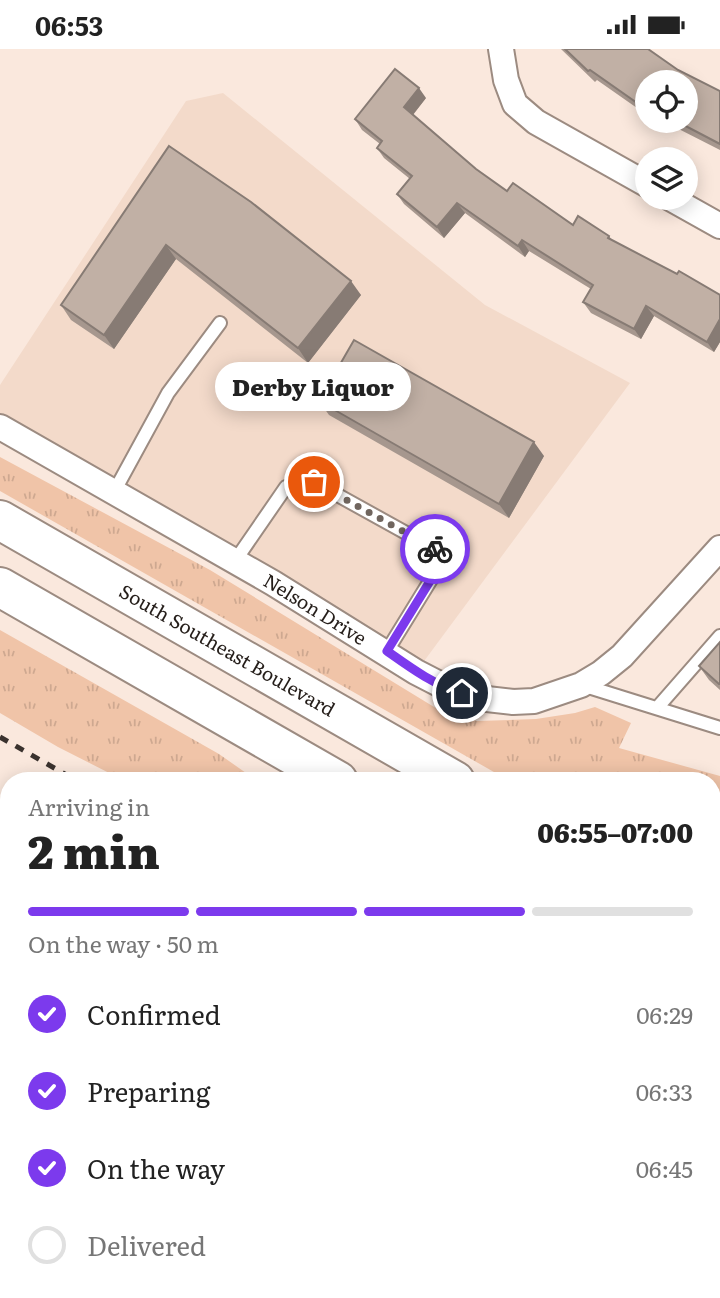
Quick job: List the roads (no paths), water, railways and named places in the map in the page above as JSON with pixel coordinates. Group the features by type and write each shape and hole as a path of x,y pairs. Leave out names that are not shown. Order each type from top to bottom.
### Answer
{"main road":[{"name":"South Southeast Boulevard","path":"0,520 439,772"},
{"path":"0,587 322,772"}],"street":[{"path":"501,49 506,80 515,104 536,122 635,178"},
{"path":"691,210 720,226"},
{"name":"Nelson Drive","path":"0,427 235,561 447,688 478,698 513,702 534,701 581,685 601,673 622,656 720,548"}],"lane":[{"path":"114,492 168,393 220,323"},
{"path":"235,561 286,487 314,482 435,549 435,573 387,651"},
{"path":"657,708 720,636"},
{"path":"581,685 720,727"}],"railway":[{"path":"0,737 61,772"}],"place":[{"name":"Derby Liquor","path":"314,482"}]}
